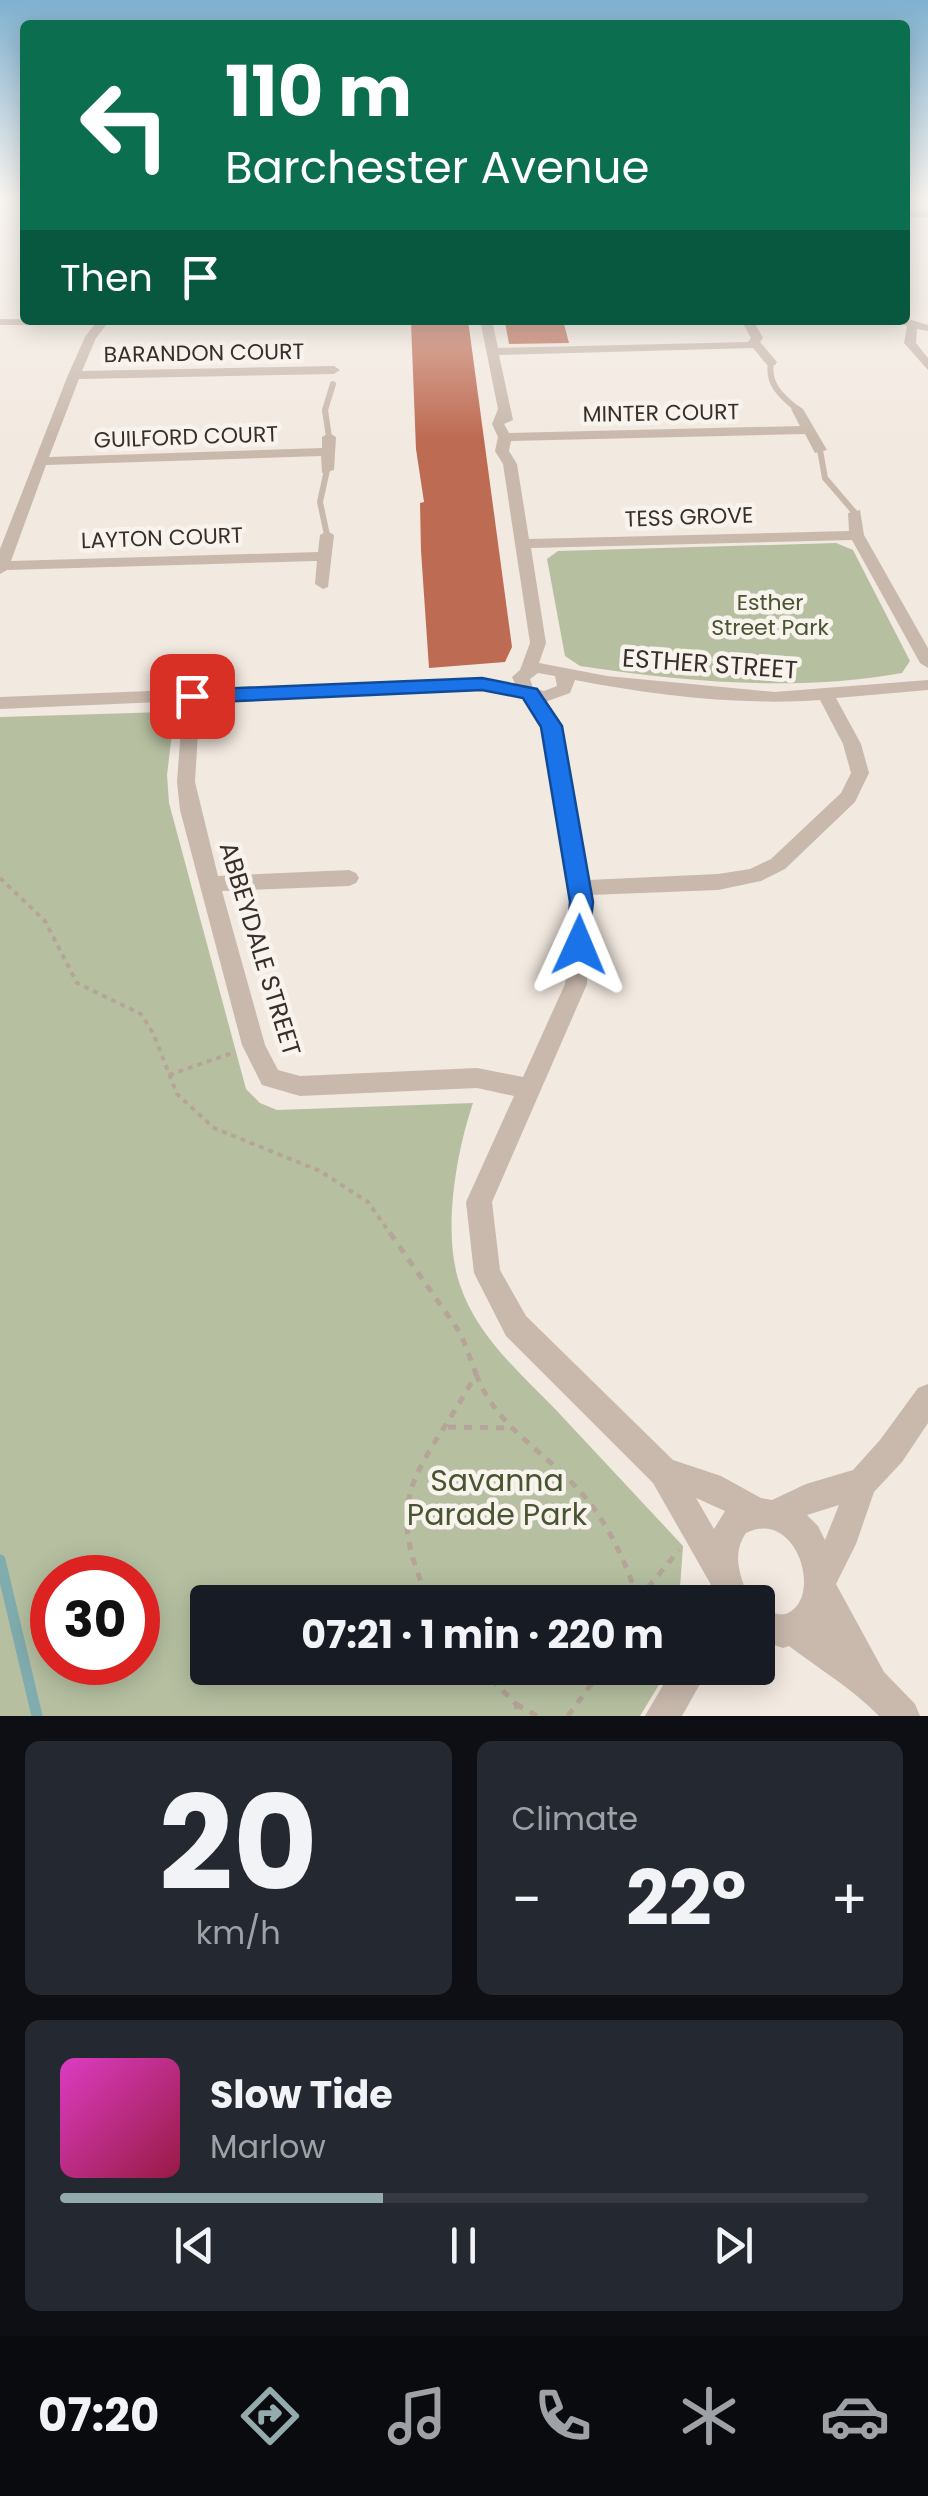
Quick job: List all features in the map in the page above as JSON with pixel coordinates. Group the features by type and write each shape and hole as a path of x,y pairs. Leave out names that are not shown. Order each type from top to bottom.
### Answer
{"street":[{"path":"1,568 74,375 81,325"},
{"path":"487,325 502,412 498,424 510,437 502,451 510,464 538,643 561,681 552,726 582,902 576,984 479,1202 487,1273 516,1326 664,1472 721,1585"},
{"path":"750,325 757,338 754,344"},
{"path":"928,328 912,326 910,344 928,366"},
{"path":"492,352 754,344 771,362"},
{"name":"BARANDON COURT","path":"74,375 334,372"},
{"path":"798,409 820,450"},
{"name":"MINTER COURT","path":"510,437 808,430"},
{"path":"327,470 329,445"},
{"name":"GUILFORD COURT","path":"44,460 329,445"},
{"path":"854,513 857,535 928,663"},
{"path":"323,584 327,535"},
{"name":"TESS GROVE","path":"523,544 857,535"},
{"name":"LAYTON COURT","path":"1,568 324,556"},
{"path":"538,643 520,682 552,726"},
{"path":"482,684 543,667 561,681"},
{"path":"0,703 482,684 546,696 561,681"},
{"name":"ESTHER STREET","path":"561,681 607,681 774,698 928,685"},
{"name":"ABBEYDALE STREET","path":"192,696 186,782 254,1045 270,1078 300,1086 477,1078 528,1089"},
{"path":"578,888 718,882 754,876 778,864 848,797 860,773 852,744 826,696"},
{"path":"210,884 349,878"},
{"path":"775,1625 815,1610 821,1585 862,1483 891,1451 928,1398"},
{"path":"664,1472 721,1491 795,1526 810,1544 821,1585 872,1684"},
{"path":"722,1585 722,1544 728,1532 746,1516 766,1514 862,1483"},
{"path":"775,1632 872,1684 903,1716"},
{"path":"662,1716 681,1685"}],"lane":[{"path":"771,362 769,373 775,386 798,409"},
{"path":"329,445 325,396 334,372"},
{"path":"820,450 818,466 834,496 854,513"},
{"path":"327,470 318,504 327,535"}],"path":[{"path":"0,878 45,921 76,983 141,1014 153,1033 176,1094 214,1128 320,1172 368,1202 453,1322 484,1398 510,1428 575,1485 594,1507 625,1560 634,1585"},
{"path":"169,1074 254,1045"},
{"path":"423,1585 406,1545 404,1502 423,1458 448,1427 476,1374"},
{"path":"448,1427 510,1428"},
{"path":"650,1585 696,1530"},
{"path":"497,1685 516,1704 536,1716"},
{"path":"568,1716 591,1685"},
{"path":"516,1704 518,1716"}],"green space":[{"name":"Esther Street Park","path":"836,543 853,550 910,661 902,673 822,682 741,683 580,666 565,656 547,559 558,551"},
{"name":"Savanna Parade Park","path":"166,712 174,717 167,775 169,803 246,1089 260,1103 277,1110 473,1103 453,1194 452,1242 460,1285 477,1321 501,1353 683,1546 680,1585 190,1585 190,1685 659,1685 640,1716 0,1716 0,717"}],"building":[{"path":"411,325 469,325 512,647 505,662 429,668 421,551 420,503 424,502 416,449"},
{"path":"506,325 564,325 569,343 509,344"}],"waterway":[{"path":"0,1560 37,1716"}],"route":[{"path":"192,696 482,684 530,694 552,726 582,902 579,945"}]}
